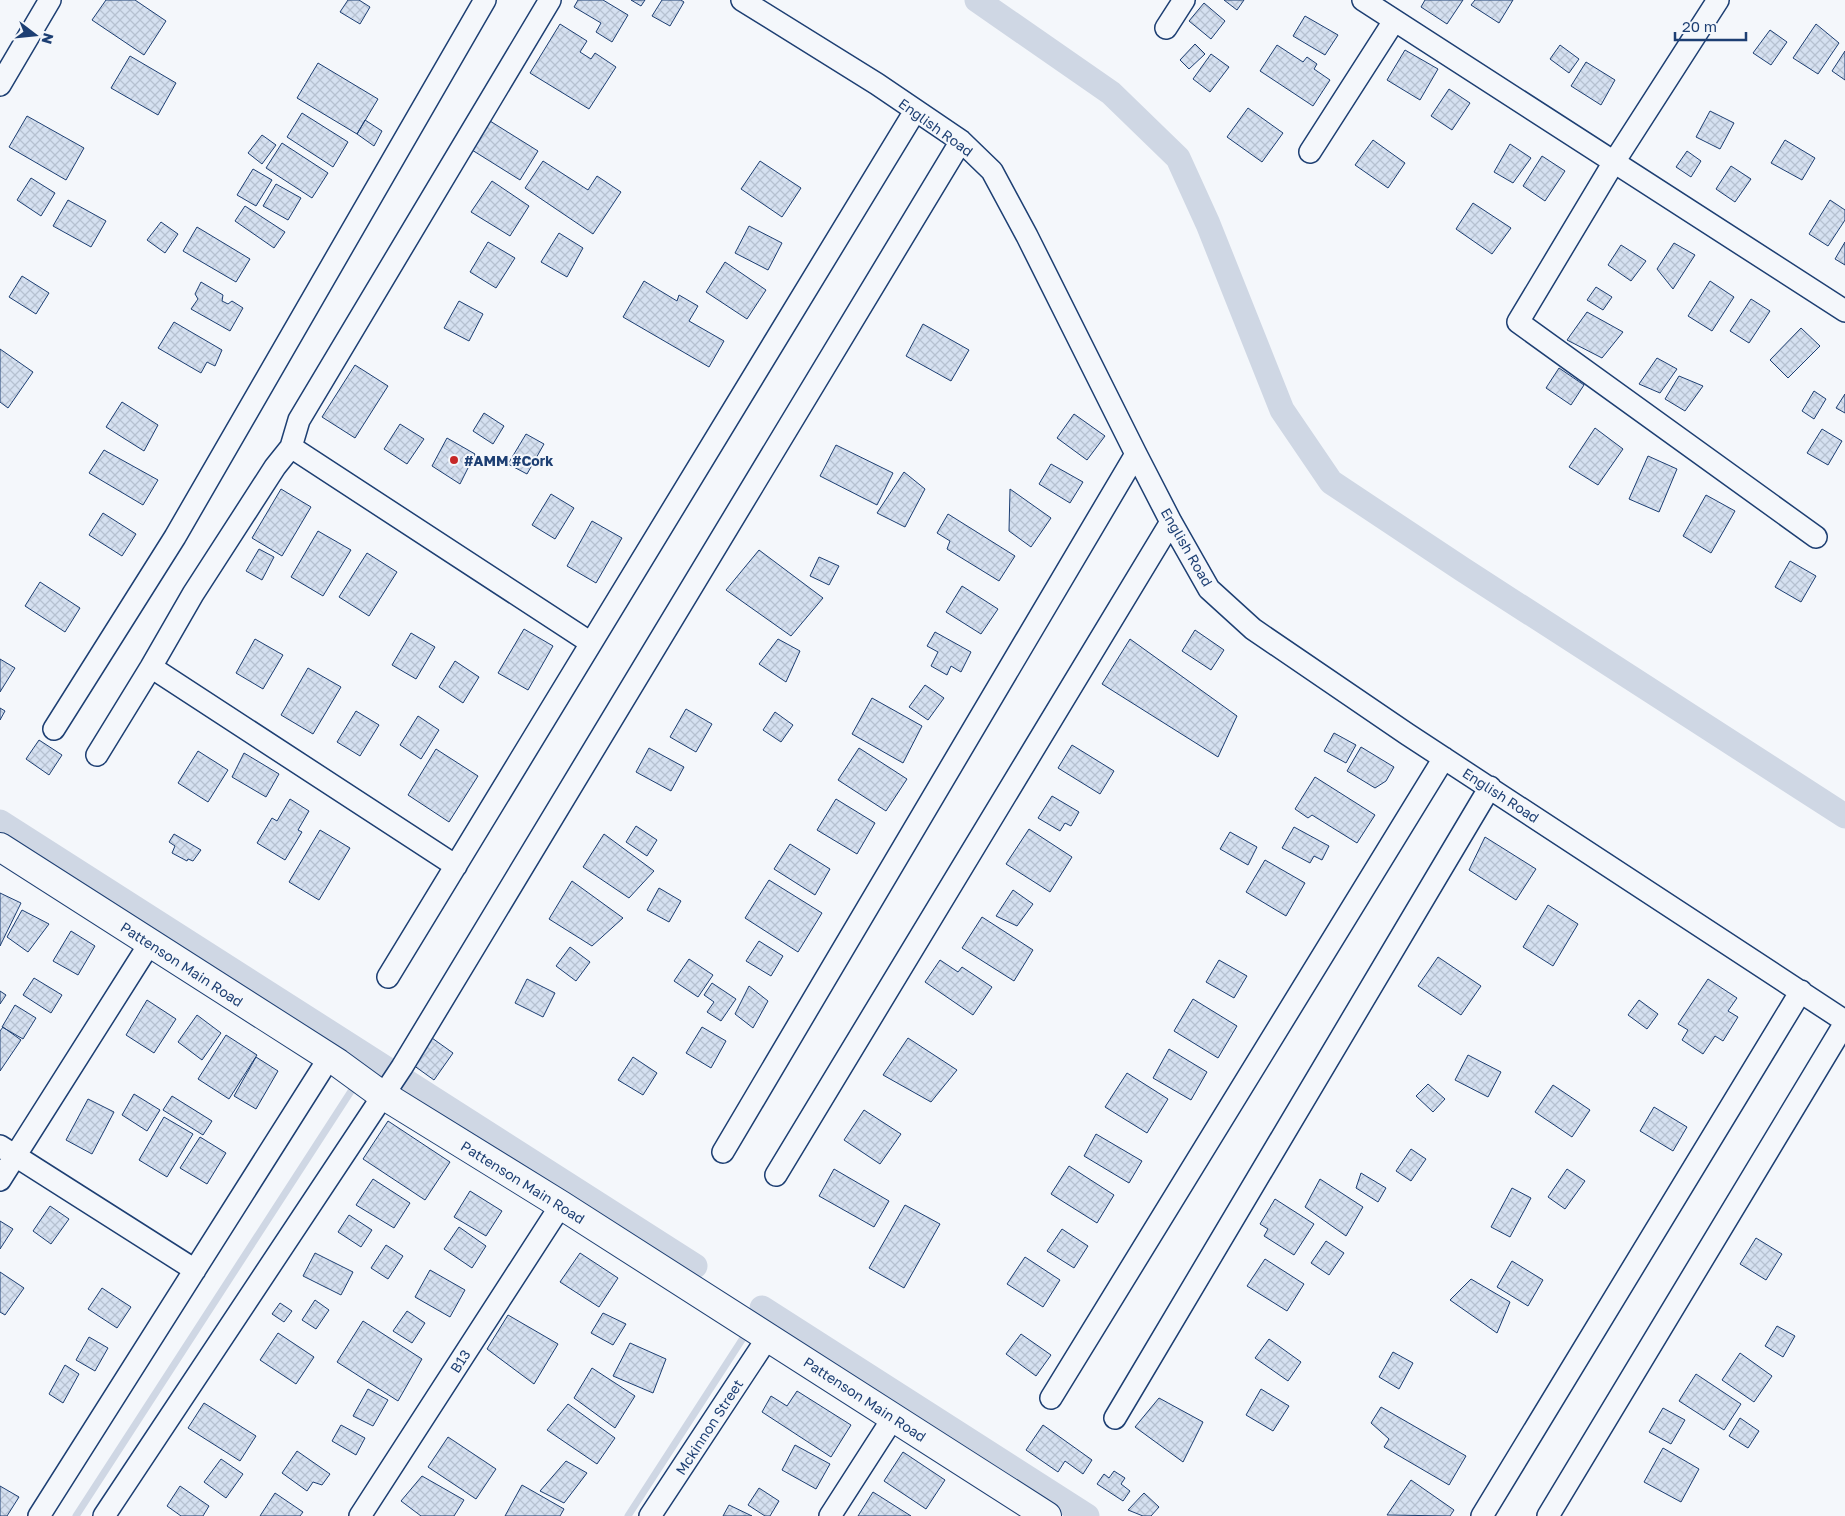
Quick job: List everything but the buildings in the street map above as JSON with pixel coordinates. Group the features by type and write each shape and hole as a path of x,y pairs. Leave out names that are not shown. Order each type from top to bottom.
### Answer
{"street":[{"path":"2,78 50,0"},
{"path":"54,729 175,537 485,0"},
{"path":"97,755 193,594 275,468 291,447 299,420 550,0"},
{"name":"English Road","path":"742,0 877,84 961,142 992,171 1027,236 1171,522 1209,589 1253,629 1444,758 1845,1022"},
{"path":"1166,28 1184,0"},
{"path":"1362,0 1845,311"},
{"path":"1718,0 1614,162 1518,322 1816,538"},
{"path":"1310,152 1394,21"},
{"path":"388,977 915,111"},
{"path":"104,1516 382,1092 402,1067 961,142"},
{"path":"291,447 591,643"},
{"path":"723,1152 1136,454"},
{"path":"776,1175 1171,522"},
{"path":"151,667 456,866"},
{"path":"1051,1398 1444,758"},
{"path":"1115,1418 1490,787"},
{"name":"Pattenson Main Road","path":"0,847 1047,1516"},
{"path":"0,1180 8,1151 150,943"},
{"path":"1482,1516 1800,991"},
{"path":"1548,1516 1845,1022"},
{"path":"39,1516 195,1270 336,1062"},
{"path":"8,1151 195,1270"},
{"name":"B13","path":"360,1516 561,1205"},
{"name":"Mckinnon Street","path":"650,1516 768,1337"},
{"path":"830,1516 894,1418"}],"waterway":[{"path":"977,0 1111,93 1178,158 1208,224 1282,410 1331,482 1462,569 1845,816"},
{"path":"0,822 695,1266"},
{"path":"363,1073 372,1059"},
{"path":"76,1516 357,1082"},
{"path":"752,1323 762,1308"},
{"path":"762,1308 1087,1516"},
{"path":"628,1516 747,1332"}],"place":[{"name":"#AMM #Cork","path":"454,460"}]}
